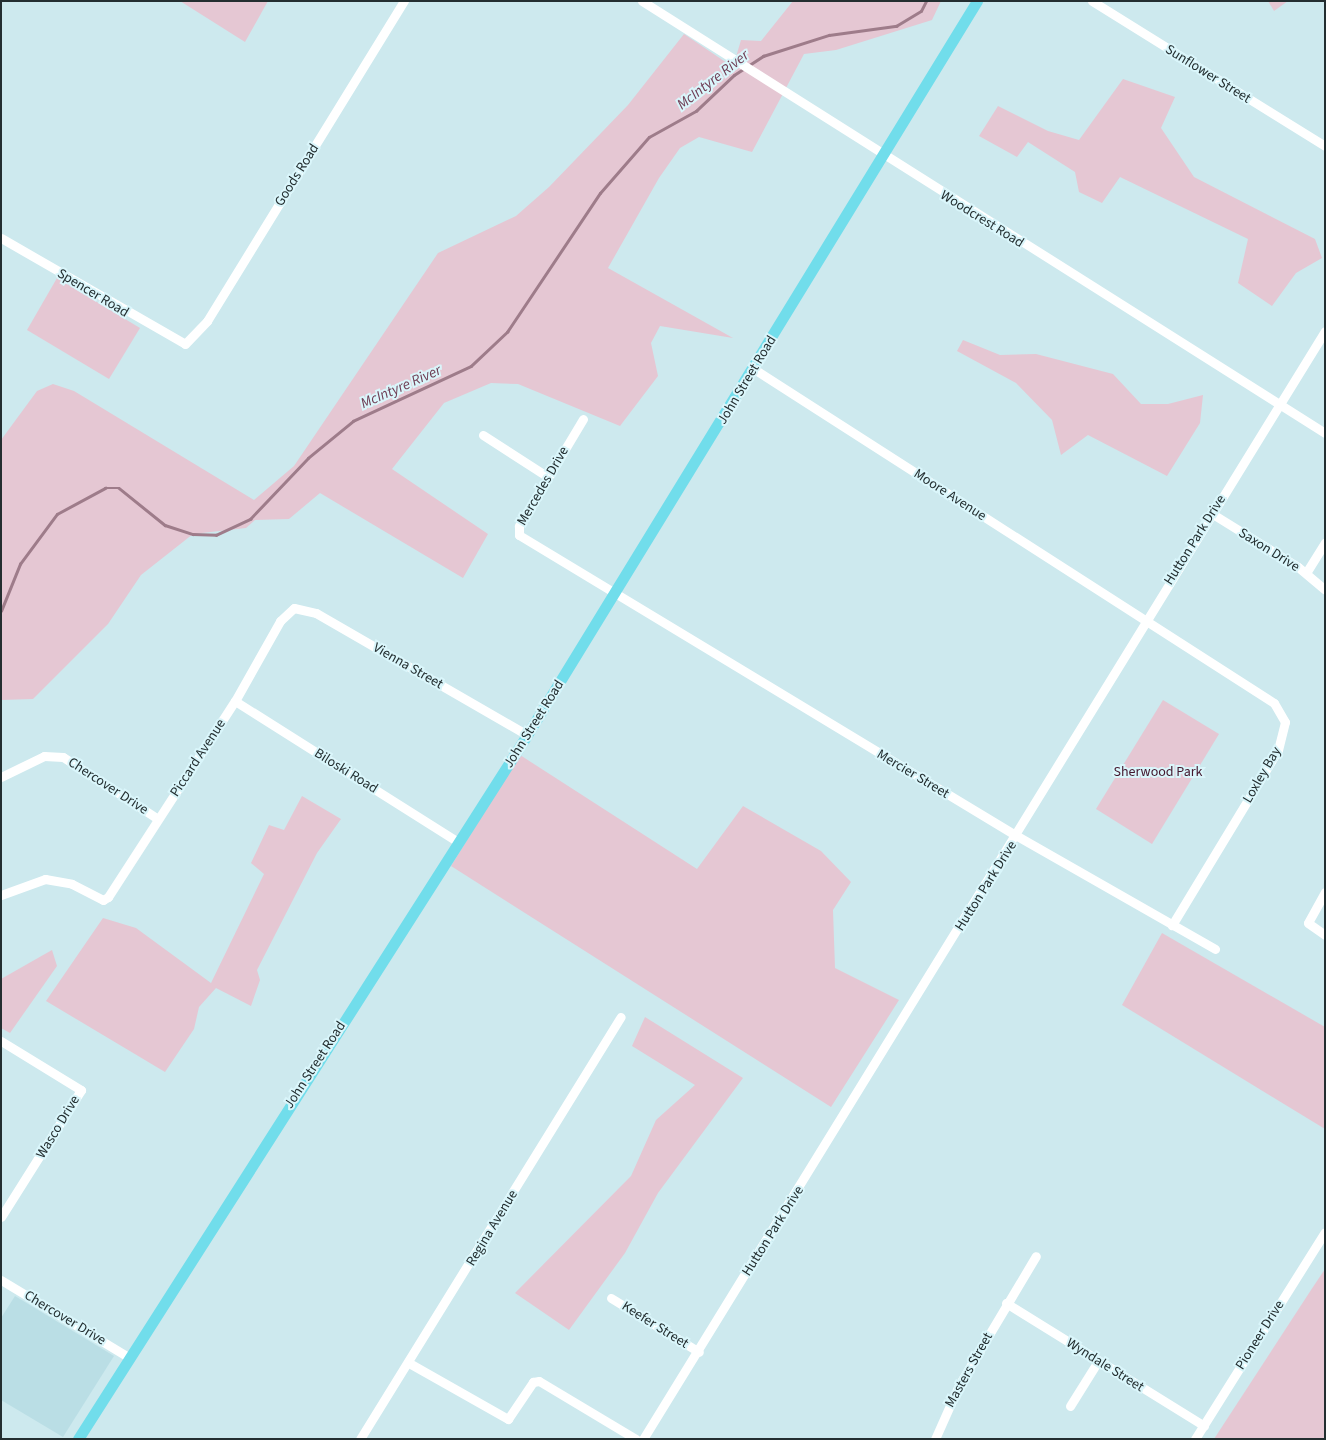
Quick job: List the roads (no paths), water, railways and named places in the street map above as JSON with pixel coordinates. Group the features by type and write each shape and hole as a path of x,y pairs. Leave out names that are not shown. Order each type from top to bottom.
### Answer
{"main road":[{"name":"John Street Road","path":"78,1439 128,1357 527,735 754,369 881,155 977,1"}],"street":[{"name":"Goods Road","path":"186,344 207,321 404,1"},
{"name":"Woodcrest Road","path":"642,1 881,155 1325,433"},
{"name":"Sunflower Street","path":"1092,1 1325,146"},
{"name":"Spencer Road","path":"1,238 186,344"},
{"name":"Hutton Park Drive","path":"643,1439 699,1352 1017,836 1145,621 1325,331"},
{"name":"Moore Avenue","path":"754,369 1145,621"},
{"name":"Mercedes Drive","path":"583,419 519,526 519,534 614,595"},
{"path":"483,435 548,477"},
{"name":"Saxon Drive","path":"1211,513 1306,573 1325,590"},
{"path":"1306,573 1325,543"},
{"name":"Mercier Street","path":"614,595 1017,836 1215,949"},
{"name":"Vienna Street","path":"288,612 306,608 527,735"},
{"name":"Piccard Avenue","path":"1,895 45,880 72,884 103,900 235,701 288,612"},
{"name":"Loxley Bay","path":"1145,621 1261,691 1274,703 1285,722 1278,750 1172,925"},
{"name":"Biloski Road","path":"235,701 458,842"},
{"name":"Chercover Drive","path":"1,777 44,756 63,757 158,819"},
{"path":"1325,892 1308,923 1325,935"},
{"name":"Regina Avenue","path":"360,1439 410,1363 621,1017"},
{"name":"Wasco Drive","path":"1,1041 80,1090 1,1217"},
{"name":"Pioneer Drive","path":"1195,1439 1325,1232"},
{"name":"Masters Street","path":"935,1439 959,1385 1036,1256"},
{"name":"Chercover Drive","path":"1,1280 128,1357"},
{"name":"Keefer Street","path":"611,1298 699,1352"},
{"name":"Wyndale Street","path":"1006,1304 1204,1426"},
{"path":"1070,1406 1098,1361"},
{"path":"410,1363 508,1420 533,1382 539,1381 636,1439"}],"waterway":[{"name":"McIntyre River","path":"1,611 20,564 57,514 105,488 119,488 165,525 193,534 216,535 250,519 308,458 353,421 471,366 507,332 600,193 649,137 696,111 734,75 763,56 829,35 896,26 921,11 926,1"}],"park label":[{"name":"Sherwood Park","path":"1158,772"}]}
